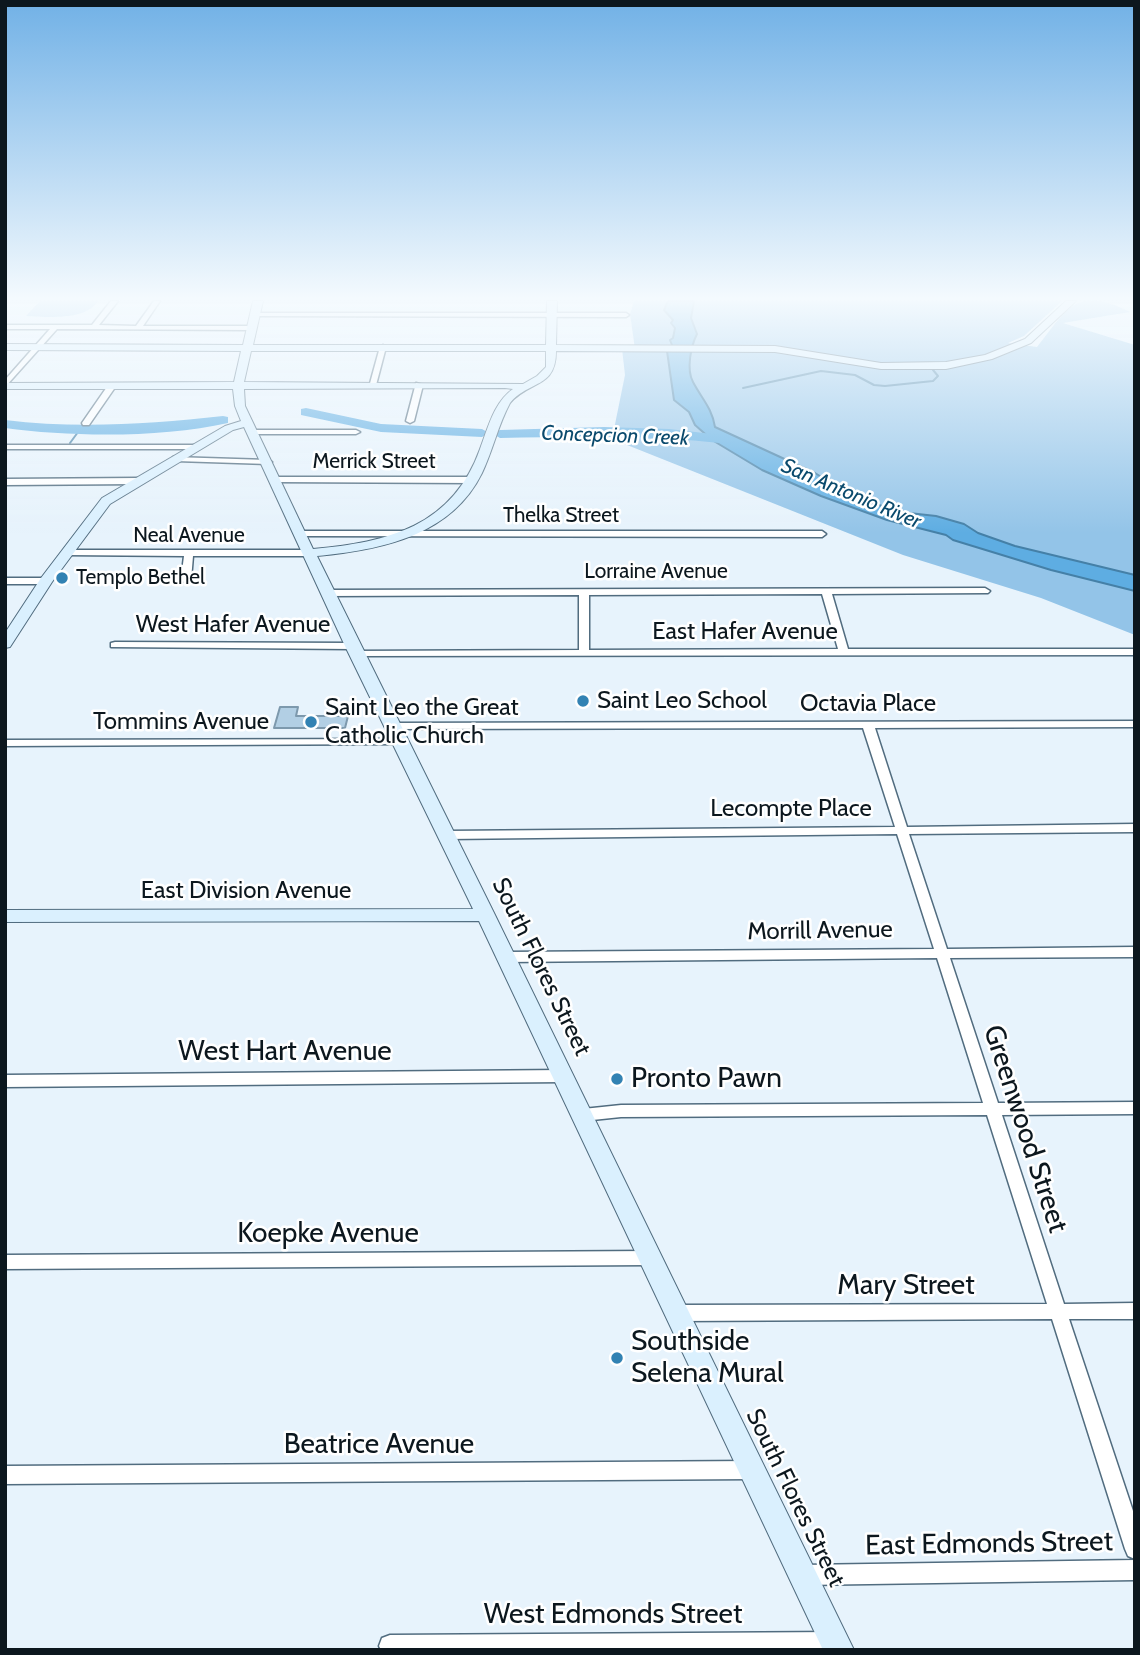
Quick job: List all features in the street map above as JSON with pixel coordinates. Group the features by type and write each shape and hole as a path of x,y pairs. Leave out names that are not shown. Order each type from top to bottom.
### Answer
{"main road":[{"name":"South Flores Street","path":"240,378 239,402 353,649 486,915 838,1646"},
{"path":"310,553 367,545 411,534 445,513 473,480 504,404 512,395 538,378"},
{"path":"5,385 525,387"},
{"path":"7,638 106,501 229,428 251,427"},
{"name":"East Division Avenue","path":"5,916 486,915"}],"street":[{"path":"372,385 374,378"},
{"path":"410,421 419,385"},
{"path":"86,423 112,386"},
{"path":"251,427 356,432"},
{"path":"5,447 196,447"},
{"name":"Merrick Street","path":"176,459 271,471 473,480"},
{"path":"5,482 138,481"},
{"name":"Thelka Street","path":"300,534 822,534"},
{"name":"Neal Avenue","path":"68,553 310,553"},
{"path":"186,580 189,554"},
{"path":"5,581 46,581"},
{"path":"826,591 844,653"},
{"name":"Lorraine Avenue","path":"327,593 985,591"},
{"path":"584,592 584,653"},
{"name":"West Hafer Avenue","path":"115,645 353,649"},
{"name":"East Hafer Avenue","path":"353,649 584,653 1135,652"},
{"name":"Octavia Place","path":"396,734 1135,723"},
{"name":"Greenwood Street","path":"868,725 990,1109 1135,1549"},
{"name":"Tommins Avenue","path":"5,743 396,734"},
{"name":"Lecompte Place","path":"447,835 1135,828"},
{"name":"Morrill Avenue","path":"506,957 1135,952"},
{"name":"West Hart Avenue","path":"5,1081 564,1076"},
{"path":"583,1115 621,1111 1135,1108"},
{"name":"Koepke Avenue","path":"5,1262 651,1258"},
{"name":"Mary Street","path":"677,1313 1135,1311"},
{"name":"Beatrice Avenue","path":"5,1475 753,1470"},
{"name":"East Edmonds Street","path":"803,1574 1135,1570"},
{"name":"West Edmonds Street","path":"390,1646 838,1646"}],"shaded area":[{"path":"624,378 1135,378 1135,635 1041,598 903,555 612,439"},
{"path":"671,378 691,378 712,414 715,427 815,473 852,496 900,512 936,516 964,524 978,533 1015,546 1135,575 1135,591 1051,570 953,540 946,535 887,520 821,496 762,470 712,440 695,425 689,412 674,400"}],"building":[{"name":"Saint Leo the Great Catholic Church","path":"280,707 298,707 296,716 348,716 345,728 274,728"}],"waterway":[{"path":"743,388 788,378"},
{"path":"861,378 874,385 885,386 933,381 936,378"},
{"name":"Concepcion Creek","path":"306,412 381,428 482,433"},
{"name":"Concepcion Creek","path":"5,424 36,428 143,429 223,420"},
{"path":"70,443 81,428"},
{"name":"Concepcion Creek","path":"500,434 604,431 669,433 730,440"}],"place":[{"name":"Templo Bethel","path":"62,578"},
{"name":"Saint Leo School","path":"583,701"},
{"name":"Saint Leo the Great Catholic Church","path":"311,722"},
{"name":"Pronto Pawn","path":"617,1079"},
{"name":"Southside Selena Mural","path":"617,1358"}],"water label":[{"name":"San Antonio River","path":"851,494"}]}
